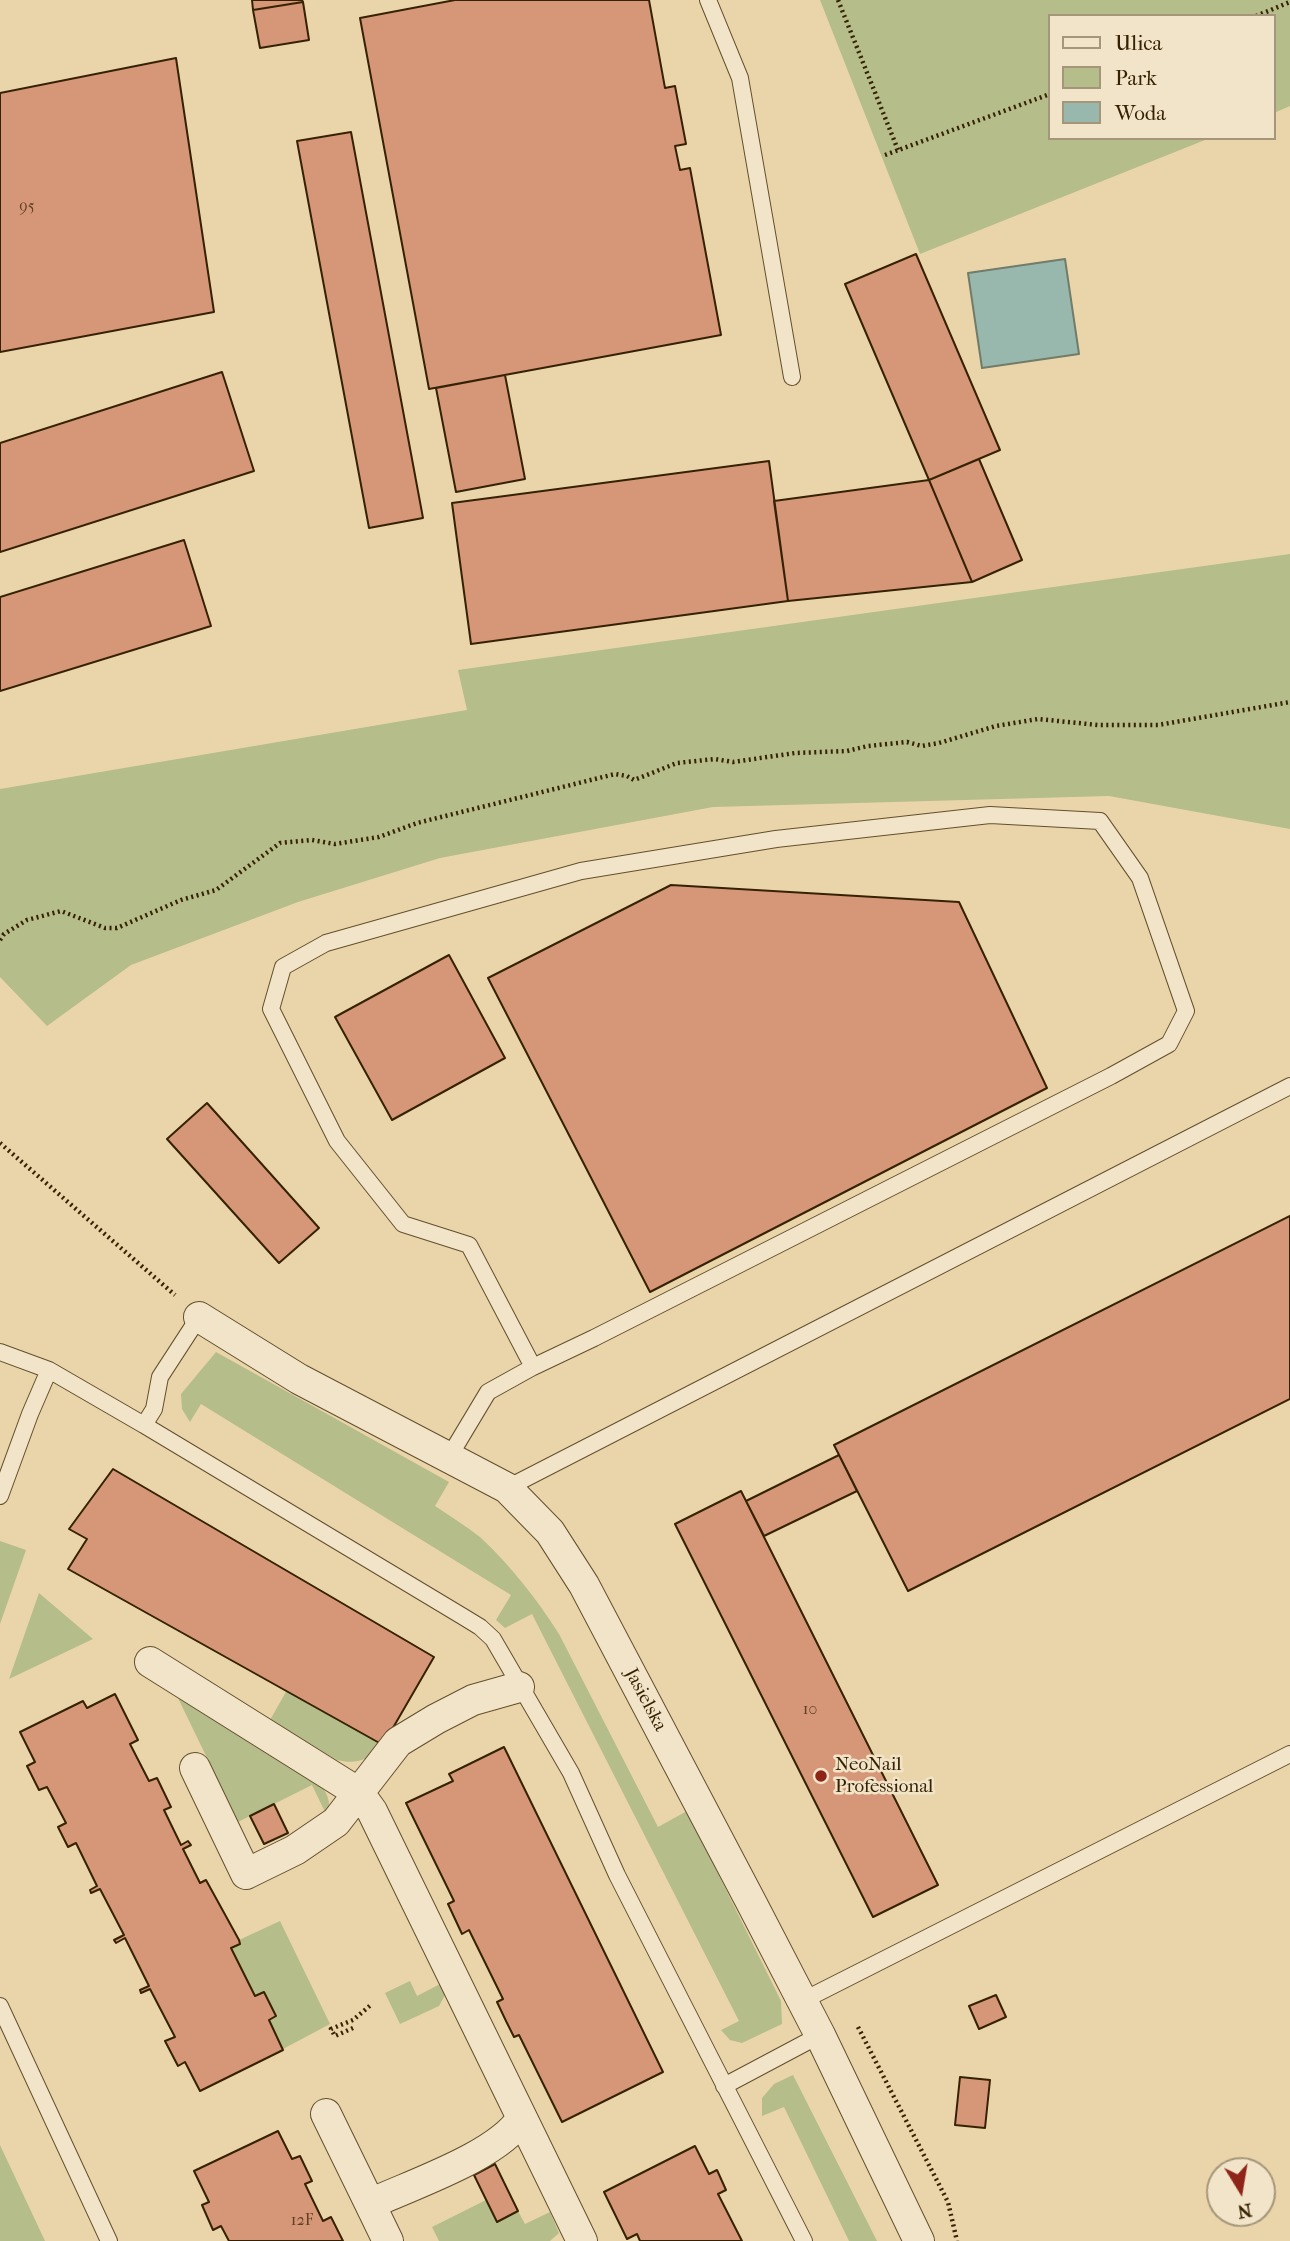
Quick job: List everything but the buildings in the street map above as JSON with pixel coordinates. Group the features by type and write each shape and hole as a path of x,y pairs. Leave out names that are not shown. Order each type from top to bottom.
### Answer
{"street":[{"name":"Jasielska","path":"199,1317 299,1379 507,1488 550,1532 584,1585 820,2035 919,2241"},
{"path":"150,1662 359,1793 378,1823 582,2241"},
{"path":"195,1768 246,1874 295,1850 336,1822 398,1742 473,1700 519,1687"},
{"path":"326,2114 388,2241"},
{"path":"370,2204 493,2148 514,2131 522,2118"}],"lane":[{"path":"708,0 740,78 792,377"},
{"path":"449,1457 488,1392 1099,1083 1169,1044 1186,1011 1140,878 1100,821 990,815 776,839 581,872 326,943 283,967 271,1009 338,1140 403,1224 469,1245 533,1367"},
{"path":"507,1488 1290,1086"},
{"path":"144,1425 154,1409 160,1377 199,1317"},
{"path":"0,1352 49,1370 144,1425 480,1627 493,1639 571,1773 617,1875 804,2241"},
{"path":"0,1496 49,1370"},
{"path":"802,2001 1290,1754"},
{"path":"0,2006 109,2241"},
{"path":"724,2086 820,2035"}],"path":[{"path":"838,0 898,150"},
{"path":"1261,14 1290,2"},
{"path":"885,155 1048,95"},
{"path":"0,940 4,934 27,920 61,911 104,928 117,928 181,900 216,890 280,843 312,840 335,844 379,837 417,822 615,774 634,780 677,763 715,759 733,762 907,742 922,746 996,726 1038,719 1098,725 1158,725 1290,702"},
{"path":"0,1143 199,1317"},
{"path":"353,2028 335,2036 331,2029 353,2020 372,2004"},
{"path":"856,2024 948,2202 957,2241"}],"green space":[{"path":"820,0 1290,0 1290,106 1276,112 1276,14 1048,14 1048,140 1205,140 920,254"},
{"path":"1290,554 1290,829 1109,796 713,807 440,858 298,902 131,965 47,1026 0,977 0,789 467,710 458,670"},
{"path":"216,1352 449,1482 435,1506 480,1537 542,1608 559,1634 658,1827 687,1811 781,2001 782,2024 742,2043 730,2040 721,2030 739,2021 532,1614 505,1628 496,1620 511,1595 201,1404 190,1422 182,1409 181,1394"},
{"path":"0,1541 26,1550 0,1624"},
{"path":"39,1593 93,1639 9,1679"},
{"path":"287,1690 383,1745 363,1760 337,1760 270,1720"},
{"path":"178,1698 322,1787 328,1800 326,1814 312,1785 238,1822"},
{"path":"280,1921 330,2024 283,2049 269,2020 276,2016 264,1992 255,1996 231,1948 240,1944 239,1940"},
{"path":"410,1981 417,1996 442,1983 445,1995 439,2006 400,2024 385,1993"},
{"path":"793,2075 877,2241 849,2241 784,2107 762,2116 762,2098 774,2084"},
{"path":"0,2145 45,2241 0,2241"},
{"path":"486,2200 497,2221 518,2211 525,2224 550,2212 559,2233 550,2241 439,2241 432,2227"}],"water":[{"path":"1065,259 1079,354 982,368 968,273"}],"place":[{"name":"NeoNail Professional","path":"821,1776"}]}
